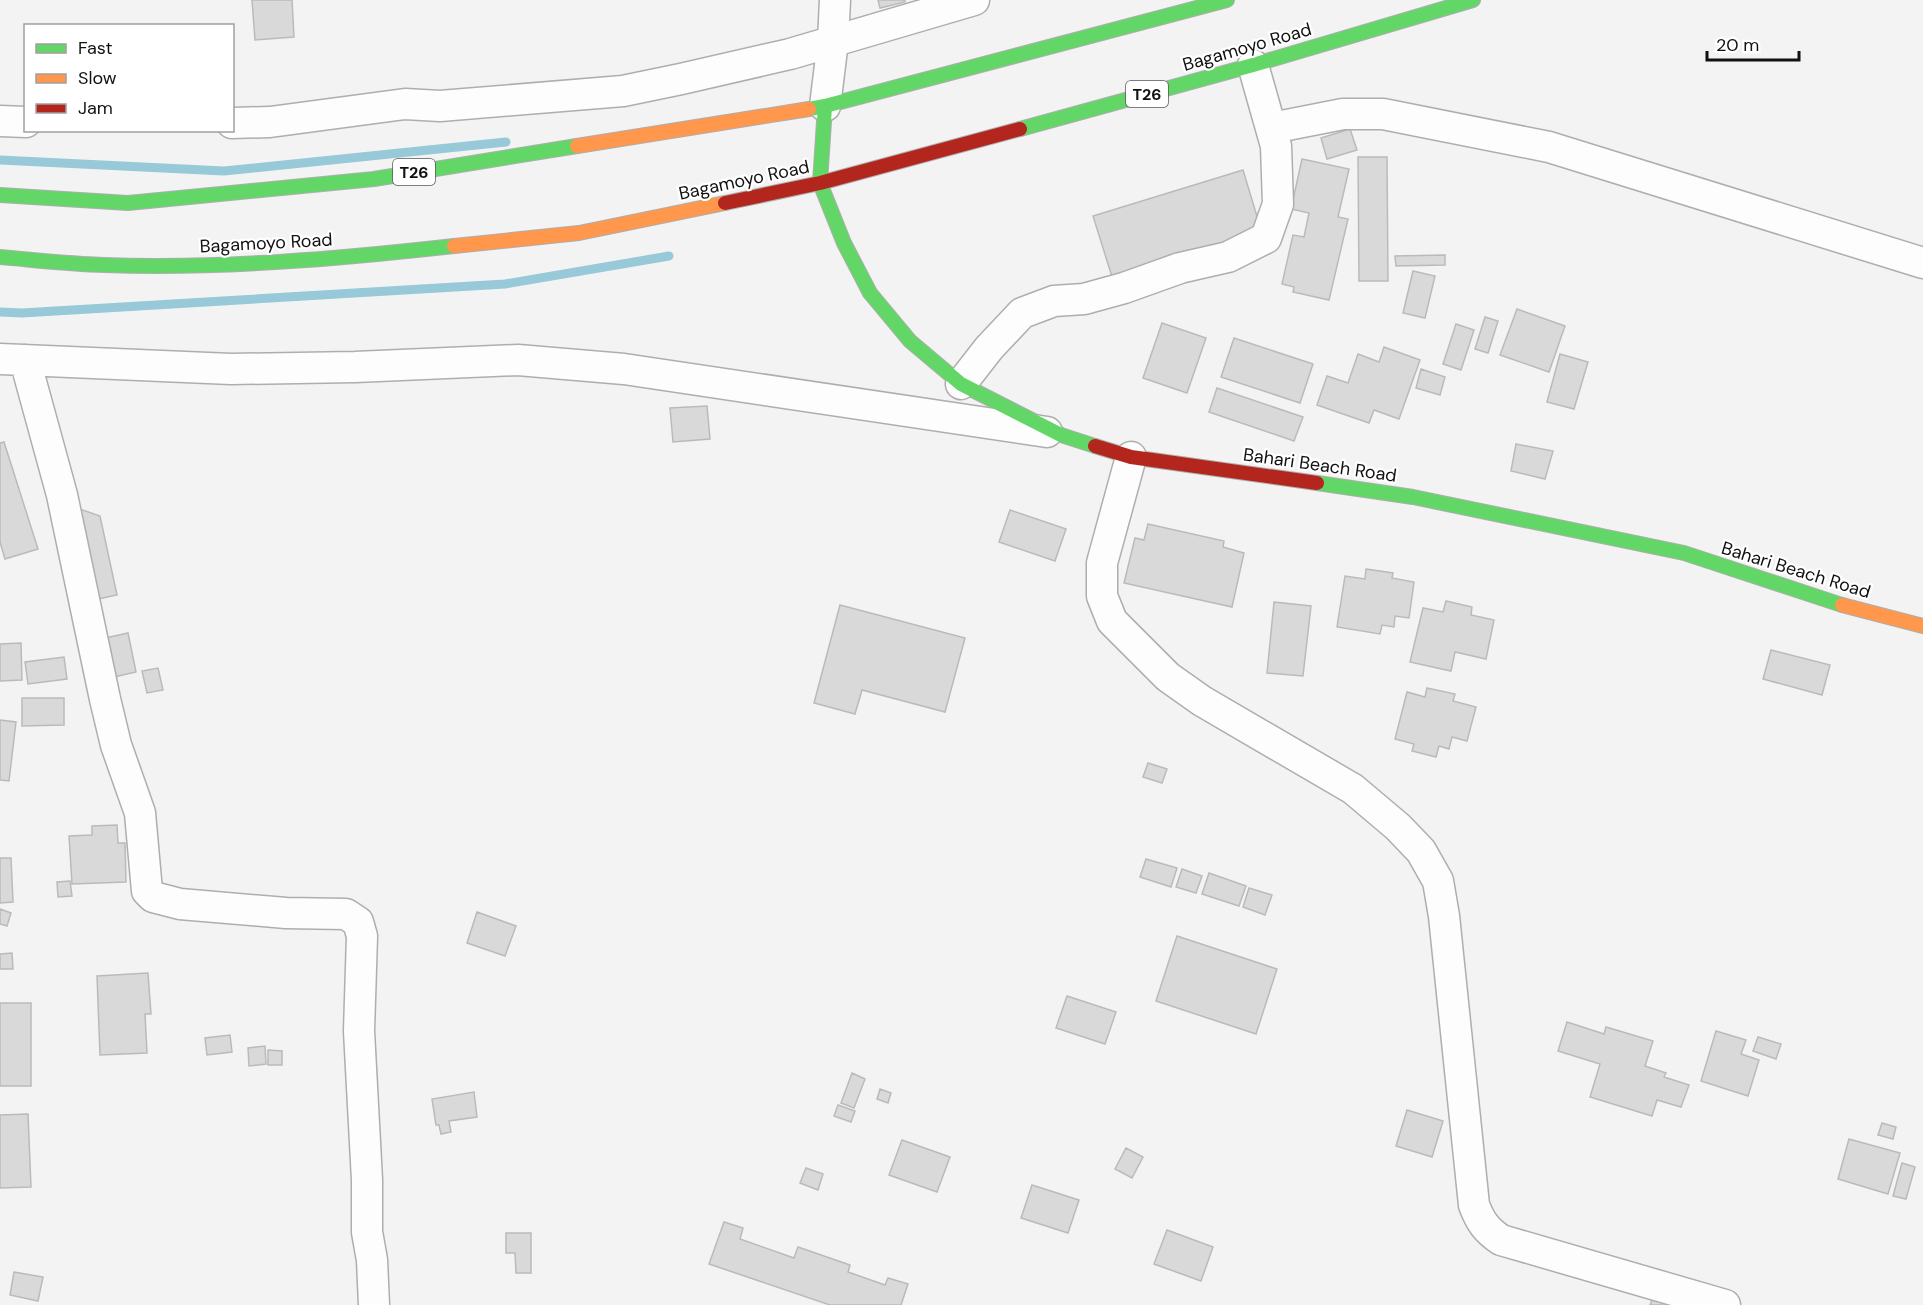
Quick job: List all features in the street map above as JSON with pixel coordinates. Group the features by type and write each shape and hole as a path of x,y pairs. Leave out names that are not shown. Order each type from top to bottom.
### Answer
{"main road":[{"name":"T26","path":"0,195 128,203 374,179 825,106 1227,0"},
{"name":"Bagamoyo Road","path":"0,257 104,265 216,265 356,257 579,233 820,183 1253,65 1473,0"},
{"path":"820,183 825,106"},
{"name":"Bahari Beach Road","path":"820,183 844,243 870,293 910,341 961,384 1061,435 1131,457 1413,497 1684,553 1830,602 1923,626"}],"street":[{"path":"825,106 833,41 835,0"},
{"path":"234,123 270,122 405,104 440,106 624,91 790,54 974,0"},
{"path":"961,384 989,348 1022,313 1054,301 1084,299 1124,288 1180,268 1227,257 1266,238 1278,204 1276,146 1253,65"},
{"path":"1272,128 1343,114 1383,114 1549,147 1923,263"},
{"path":"0,121 24,122"},
{"path":"374,1305 372,1260 367,1232 367,1180 359,1031 362,936 358,922 346,914 286,913 180,904 153,897 147,891 140,813 116,745 62,495 13,360 231,369 355,367 518,360 624,369 1061,435"},
{"path":"1131,457 1102,563 1102,596 1112,621 1168,677 1202,701 1300,756 1353,789 1398,827 1420,851 1438,881 1444,916 1474,1204 1479,1219 1488,1231 1501,1240 1725,1305"}],"building":[{"path":"252,0 292,0 294,37 255,40"},
{"path":"878,0 905,0 905,2 880,8"},
{"path":"1350,129 1357,150 1327,159 1321,138"},
{"path":"1358,157 1387,157 1388,281 1359,281"},
{"path":"1302,159 1349,169 1338,217 1348,219 1329,300 1293,292 1294,287 1282,284 1293,235 1304,237 1309,213 1291,209"},
{"path":"1243,170 1262,233 1113,280 1093,216"},
{"path":"1445,255 1445,265 1396,266 1395,256"},
{"path":"1413,271 1435,276 1425,318 1403,313"},
{"path":"1517,309 1565,326 1549,372 1500,355"},
{"path":"1485,317 1498,321 1488,353 1475,349"},
{"path":"1162,323 1206,338 1187,393 1143,378"},
{"path":"1456,324 1474,330 1461,370 1443,364"},
{"path":"1234,338 1313,364 1300,403 1221,377"},
{"path":"1384,347 1420,360 1399,419 1374,410 1369,423 1317,405 1327,376 1348,383 1358,354 1379,362"},
{"path":"1560,354 1588,362 1574,409 1547,402"},
{"path":"1421,369 1445,377 1440,395 1416,388"},
{"path":"1217,388 1303,417 1294,441 1209,412"},
{"path":"707,406 710,439 673,442 670,408"},
{"path":"4,442 38,549 5,559 0,542 0,443"},
{"path":"1516,444 1553,451 1545,479 1511,471"},
{"path":"74,507 100,516 117,595 98,599"},
{"path":"1010,510 1066,529 1055,561 999,542"},
{"path":"1148,524 1224,541 1223,547 1244,553 1232,607 1124,583 1135,538 1144,540"},
{"path":"1366,569 1393,573 1392,578 1414,582 1409,618 1395,616 1394,627 1382,625 1380,634 1337,627 1345,576 1365,579"},
{"path":"1446,601 1472,607 1471,615 1494,620 1486,659 1455,652 1451,671 1410,662 1423,608 1443,612"},
{"path":"1274,602 1311,606 1303,676 1267,673"},
{"path":"840,605 965,638 945,712 862,690 855,714 814,703"},
{"path":"128,633 136,672 114,677 105,638"},
{"path":"21,643 22,680 0,681 0,644"},
{"path":"1771,650 1830,665 1822,695 1763,679"},
{"path":"64,657 67,679 28,684 25,662"},
{"path":"158,668 163,690 147,693 142,671"},
{"path":"1427,688 1455,694 1453,701 1476,707 1467,741 1452,737 1449,749 1439,746 1436,757 1412,751 1414,744 1395,739 1407,692 1425,697"},
{"path":"22,698 64,698 64,725 22,726"},
{"path":"0,720 16,722 9,781 0,780"},
{"path":"1148,763 1167,769 1162,783 1143,777"},
{"path":"117,825 118,843 125,843 126,882 72,884 69,836 92,835 92,826"},
{"path":"0,858 11,858 13,902 0,903"},
{"path":"1146,859 1177,868 1171,887 1140,877"},
{"path":"1182,869 1202,876 1196,893 1176,887"},
{"path":"1209,873 1246,886 1239,906 1202,894"},
{"path":"70,881 72,896 58,897 57,882"},
{"path":"1249,888 1272,895 1265,915 1243,907"},
{"path":"0,909 11,913 7,926 0,924"},
{"path":"477,912 516,926 505,956 467,943"},
{"path":"1177,936 1277,969 1256,1034 1156,1001"},
{"path":"12,953 13,969 0,969 0,954"},
{"path":"148,973 151,1014 145,1014 147,1053 100,1055 97,976"},
{"path":"1067,996 1116,1012 1105,1044 1056,1028"},
{"path":"0,1003 31,1003 31,1086 0,1086"},
{"path":"1567,1022 1604,1034 1606,1027 1653,1041 1645,1066 1666,1073 1664,1077 1689,1085 1681,1107 1657,1100 1652,1116 1590,1097 1600,1064 1558,1051"},
{"path":"1716,1031 1746,1040 1741,1054 1759,1060 1748,1096 1701,1081"},
{"path":"230,1035 232,1052 207,1055 205,1038"},
{"path":"1758,1037 1781,1044 1776,1059 1753,1051"},
{"path":"265,1046 266,1064 249,1066 248,1048"},
{"path":"268,1050 282,1051 282,1065 268,1065"},
{"path":"852,1073 865,1079 854,1108 841,1103"},
{"path":"880,1089 891,1093 888,1103 877,1099"},
{"path":"474,1092 477,1117 449,1121 451,1132 441,1134 439,1125 436,1125 432,1099"},
{"path":"838,1105 855,1111 851,1122 834,1116"},
{"path":"1407,1110 1443,1121 1432,1157 1396,1146"},
{"path":"28,1114 31,1187 0,1188 0,1115"},
{"path":"1882,1123 1896,1127 1893,1139 1878,1135"},
{"path":"1849,1139 1900,1153 1888,1194 1838,1179"},
{"path":"902,1140 950,1157 937,1192 889,1175"},
{"path":"1126,1148 1143,1157 1132,1178 1115,1169"},
{"path":"1902,1163 1915,1167 1906,1199 1893,1196"},
{"path":"806,1168 823,1174 818,1190 800,1183"},
{"path":"1032,1185 1079,1200 1068,1233 1021,1218"},
{"path":"724,1222 743,1228 740,1239 794,1258 798,1247 850,1265 848,1272 885,1285 888,1278 908,1284 901,1305 830,1305 709,1264"},
{"path":"1167,1230 1213,1247 1201,1281 1154,1264"},
{"path":"506,1233 531,1233 531,1273 516,1273 515,1253 506,1253"},
{"path":"14,1272 43,1277 38,1301 10,1295"},
{"path":"1653,1298 1673,1305 1650,1305"}],"waterway":[{"path":"0,160 224,171 506,142"},
{"path":"0,312 22,313 505,284 669,256"}],"traffic: fast":[{"path":"809,109 1227,0"},
{"path":"1020,129 1253,65 1473,0"},
{"path":"825,106 820,183 844,243 870,293 910,341 961,384 1061,435 1095,446"},
{"path":"0,195 128,203 374,179 577,146"},
{"path":"0,257 91,264 192,266 323,259 454,246"},
{"path":"1317,483 1413,497 1684,553 1842,605"}],"traffic: slow":[{"path":"577,146 809,109"},
{"path":"454,246 579,233 725,203"},
{"path":"1842,605 1923,626"}],"traffic: jam":[{"path":"725,203 820,183 1020,129"},
{"path":"1095,446 1131,457 1317,483"}]}
